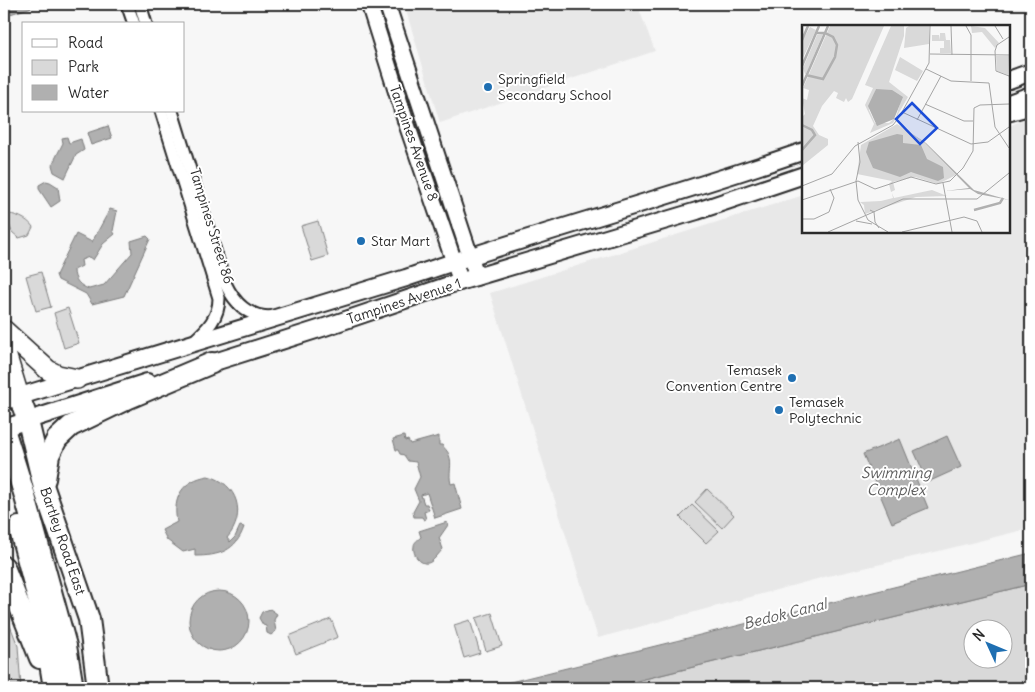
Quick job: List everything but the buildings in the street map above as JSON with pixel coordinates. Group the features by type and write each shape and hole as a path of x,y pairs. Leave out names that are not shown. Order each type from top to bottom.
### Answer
{"highway":[{"path":"44,488 49,455 57,439 71,426 129,398 212,363"},
{"name":"Bartley Road East","path":"11,399 28,421 44,488 89,619 98,688"},
{"name":"Bartley Road East","path":"4,428 66,646 73,688"},
{"path":"4,470 42,614 54,688"},
{"path":"4,567 39,652 46,688"}],"main road":[{"path":"1010,80 1031,76"},
{"path":"1010,103 1031,95"},
{"name":"Tampines Avenue 1","path":"11,399 382,285 694,187 802,151"},
{"name":"Tampines Avenue 1","path":"4,428 390,306 469,279 701,210 802,176"},
{"path":"694,187 701,195 703,201 701,210"},
{"path":"382,285 391,293 390,306"},
{"path":"4,330 48,370 58,375 77,379"},
{"path":"4,347 11,399"}],"street":[{"path":"127,4 133,22"},
{"path":"140,4 145,22"},
{"name":"Tampines Avenue 8","path":"368,4 454,262 469,279"},
{"name":"Tampines Avenue 8","path":"387,4 470,256 469,279"},
{"path":"1010,115 1031,109"},
{"name":"Tampines Street 86","path":"161,112 218,298 217,314 210,326 192,343"},
{"name":"Tampines Street 86","path":"172,112 225,283 231,296 239,306 251,314 262,317 276,317"},
{"path":"405,119 422,113"}],"shaded area":[{"name":"Springfield Secondary School","path":"404,4 637,4 655,51 440,123"},
{"name":"Temasek Polytechnic","path":"1031,116 1031,528 828,576 598,638 490,293 802,196 802,232 1010,232 1010,126"}],"green space":[{"path":"5,214 28,221 33,227 29,235 19,238 12,232"},
{"path":"318,221 328,256 312,261 301,226"},
{"path":"41,272 51,307 36,311 26,276"},
{"path":"68,308 79,343 64,348 54,313"},
{"path":"707,489 734,515 722,528 695,502"},
{"path":"692,505 719,531 706,543 680,517"},
{"path":"1031,584 1031,688 608,688"},
{"path":"4,610 18,646 21,688 4,688"},
{"path":"492,613 502,646 486,651 476,618"},
{"path":"331,619 338,637 296,654 289,636"},
{"path":"470,620 480,653 464,658 454,625"}],"water":[{"path":"4,4 31,4 32,7 4,16"},
{"path":"108,126 112,138 91,145 87,133"},
{"path":"67,137 69,143 81,139 84,150 76,155 65,178 54,172 52,165 63,143 62,138"},
{"path":"46,181 58,187 60,201 51,207 39,189 39,185"},
{"path":"110,209 117,211 113,231 115,234 103,244 93,260 89,257 81,260 82,266 74,270 76,280 80,284 89,289 104,285 132,253 131,241 147,236 150,239 124,296 92,304 86,294 58,280 56,275 76,234 92,242"},
{"path":"404,436 405,441 408,440 410,444 439,436 439,445 442,445 450,458 451,484 455,483 462,509 435,518 427,493 421,495 424,504 427,504 429,510 424,512 426,519 414,517 413,512 419,501 414,489 420,477 416,462 408,461 404,455 396,450 393,439"},
{"path":"947,436 961,467 928,482 914,451"},
{"name":"Swimming Complex","path":"900,439 928,508 892,523 863,454"},
{"path":"208,476 226,485 236,501 238,510 237,520 227,538 230,542 235,537 240,526 244,527 236,542 226,550 212,555 195,556 195,549 183,552 167,540 162,530 177,522 176,505 181,491 192,481"},
{"path":"447,522 448,525 439,538 443,549 430,562 420,561 415,555 414,549 415,543 421,537 419,531"},
{"name":"Bedok Canal","path":"1031,553 1031,584 608,688 486,688"},
{"path":"219,591 236,596 244,604 249,621 244,638 236,646 219,651 202,646 194,638 189,621 194,604 202,596"},
{"path":"270,609 277,614 274,620 276,631 271,635 267,633 266,626 263,625 259,618 262,612"}],"place":[{"name":"Springfield Secondary School","path":"488,87"},
{"name":"Star Mart","path":"361,241"},
{"name":"Temasek Convention Centre","path":"792,378"},
{"name":"Temasek Polytechnic","path":"779,410"}]}
